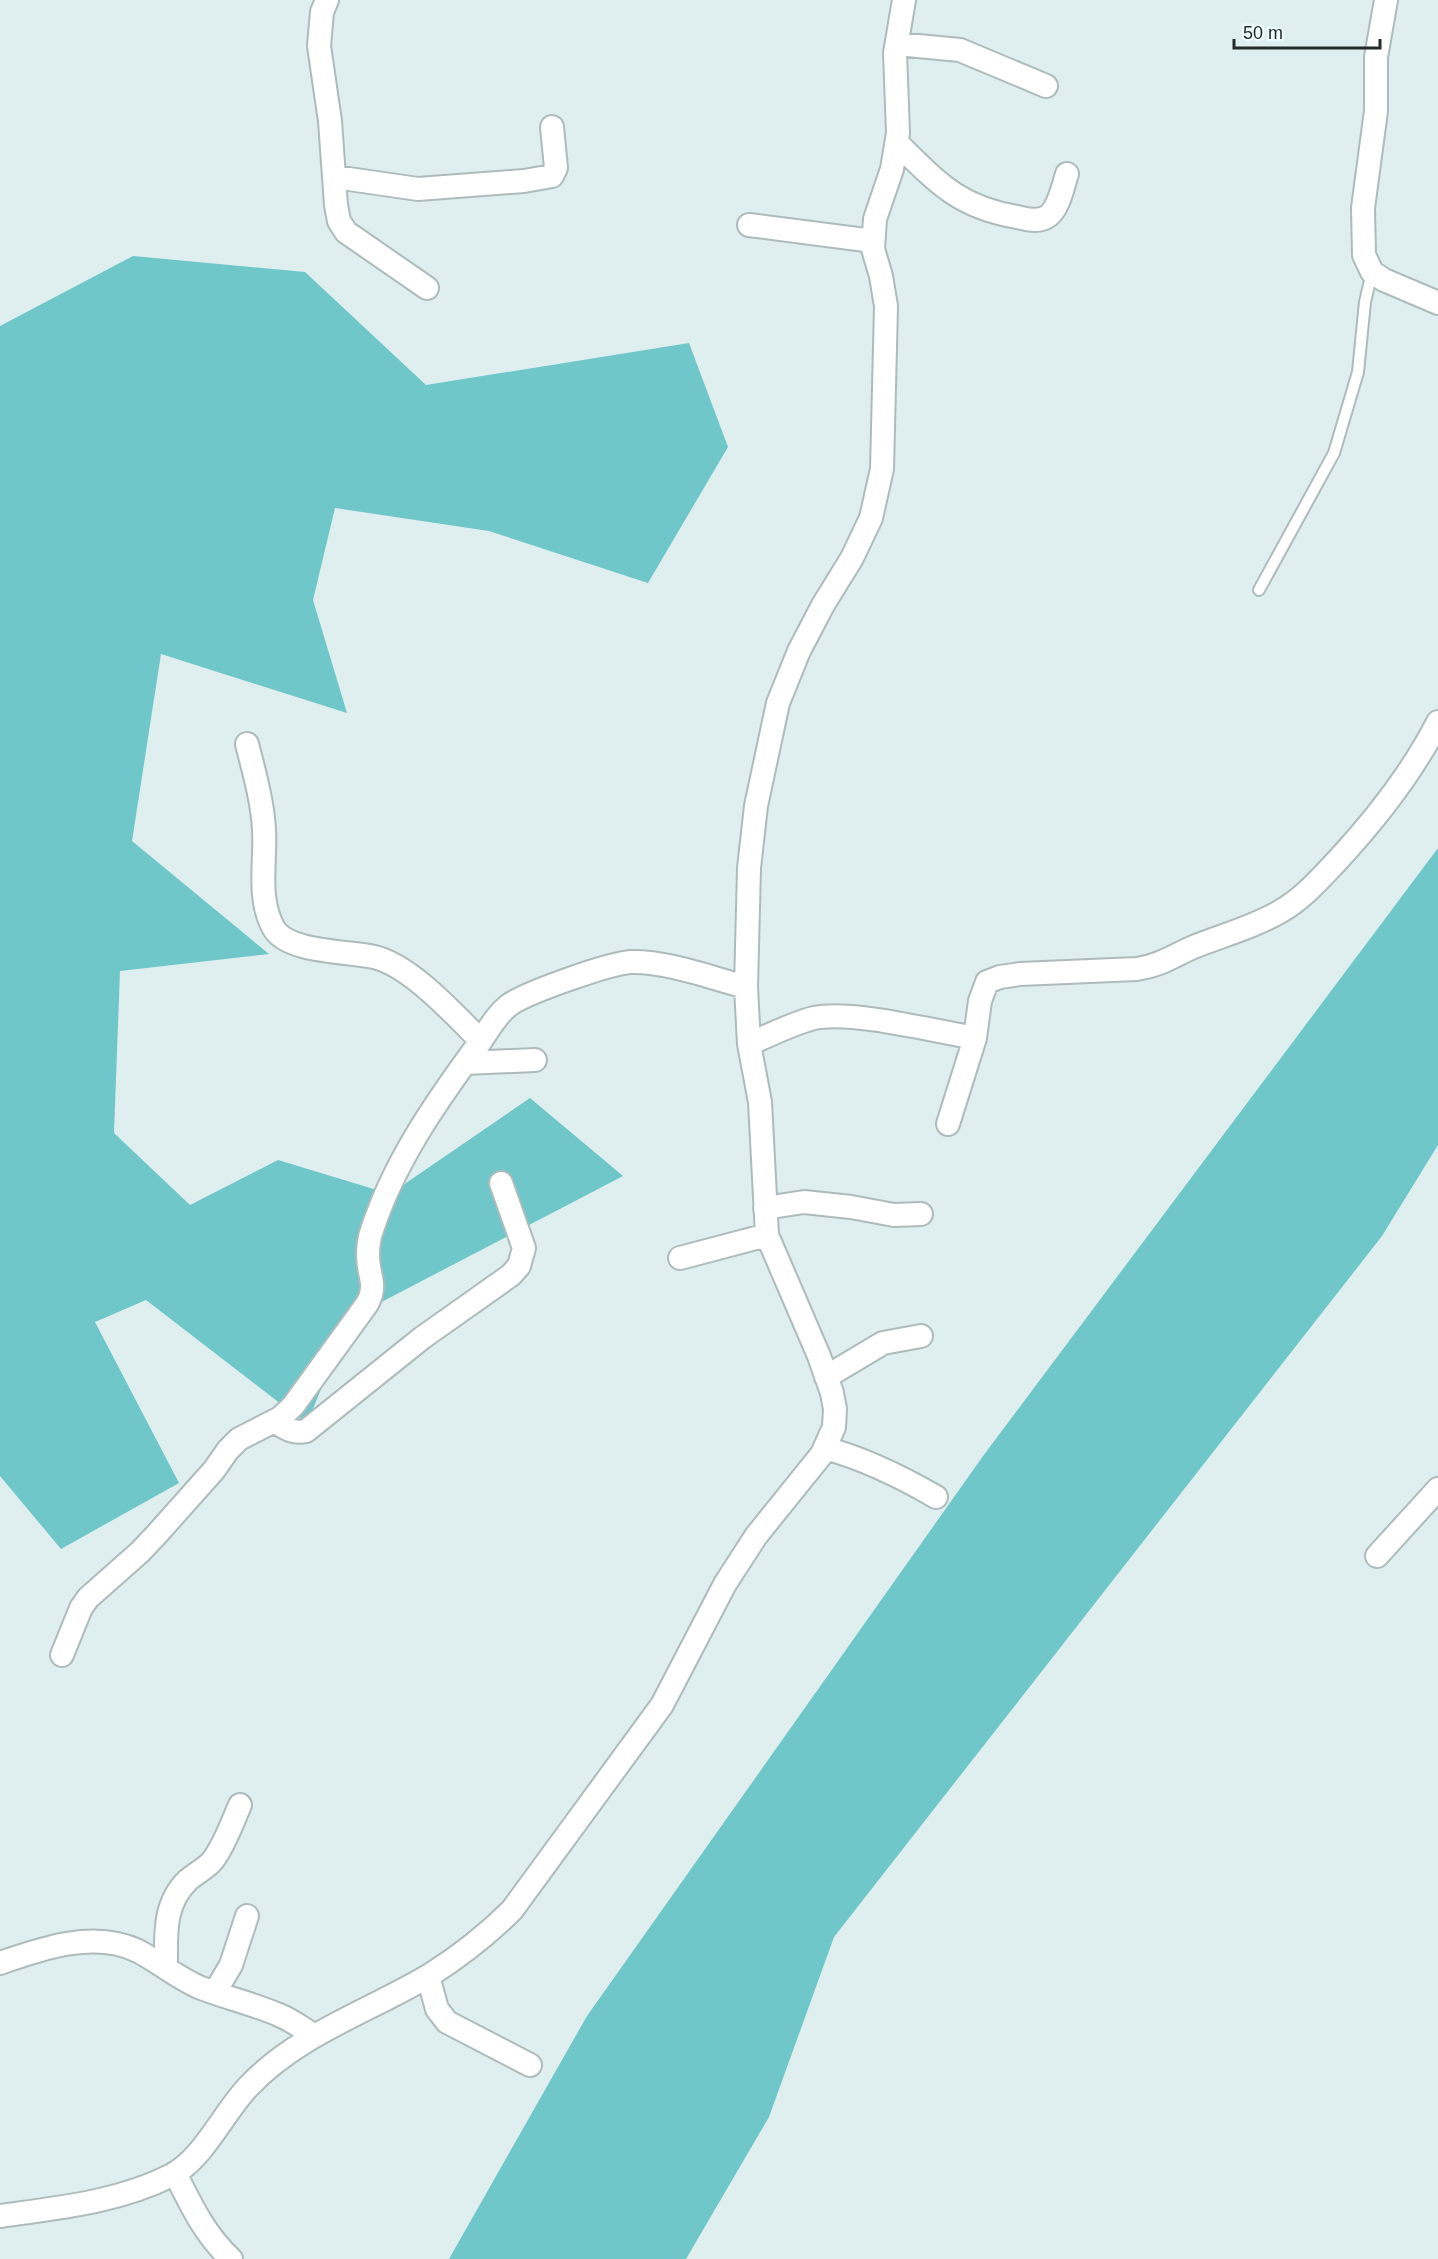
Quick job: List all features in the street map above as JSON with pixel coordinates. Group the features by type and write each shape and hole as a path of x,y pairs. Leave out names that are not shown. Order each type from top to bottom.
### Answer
{"street":[{"path":"327,0 322,12 319,46 339,221 346,232 427,288"},
{"path":"0,2216 66,2207 143,2187 175,2173 195,2157 249,2086 268,2069 315,2036 428,1976 489,1933 512,1910 662,1705 725,1584 756,1536 825,1448 834,1427 836,1409 826,1377 767,1235 760,1102 749,1044 746,987 749,868 756,806 778,703 799,651 823,605 852,558 871,518 882,469 886,306 873,241 875,219 892,169 897,143 897,44 904,0"},
{"path":"1386,0 1376,57 1376,111 1363,208 1364,255 1372,272 1383,280 1438,303"},
{"path":"897,44 960,50 1046,86"},
{"path":"335,177 418,189 524,181 552,176 556,168 552,127"},
{"path":"897,143 952,194 968,203 1008,216 1032,220 1050,215 1067,174"},
{"path":"749,225 873,241"},
{"path":"948,1124 975,1038 980,1001 987,982 999,976 1137,969 1154,966 1279,913 1320,879 1355,842 1389,800 1425,747 1438,722"},
{"path":"247,744 261,800 266,850 263,896 272,927 279,937 322,950 374,957 386,961 428,990 481,1041"},
{"path":"62,1655 81,1608 88,1598 146,1546 214,1470 228,1450 239,1440 274,1421 293,1406 371,1296 373,1288 368,1257 369,1243 383,1202 415,1136 496,1018 515,1002 583,975 620,964 642,963 663,966 746,987"},
{"path":"749,1044 816,1018 837,1017 975,1038"},
{"path":"465,1063 535,1060"},
{"path":"274,1421 289,1431 300,1433 306,1431 422,1338 512,1275 519,1266 524,1248 501,1183"},
{"path":"765,1208 804,1202 894,1215 921,1214"},
{"path":"680,1258 767,1235"},
{"path":"826,1377 883,1342 921,1336"},
{"path":"825,1448 854,1456 888,1470 936,1497"},
{"path":"1377,1556 1438,1490"},
{"path":"166,1967 165,1923 171,1905 187,1881 212,1862 219,1852 240,1805"},
{"path":"215,1992 231,1965 247,1916"},
{"path":"0,1962 66,1945 100,1941 120,1944 199,1987 281,2016 315,2036"},
{"path":"428,1976 437,2008 447,2022 530,2065"},
{"path":"175,2173 208,2234 231,2259"}],"lane":[{"path":"1259,590 1334,453 1358,372 1365,302 1372,272"}],"shaded area":[{"path":"133,256 305,272 426,385 689,343 728,447 648,583 489,531 335,508 313,600 347,713 161,654 132,841 269,954 120,971 114,1133 190,1205 278,1160 390,1194 530,1098 623,1176 349,1319 307,1424 146,1300 95,1322 179,1483 61,1549 0,1476 0,326"},
{"path":"1438,848 1438,1145 1382,1236 834,1937 769,2117 686,2259 449,2259 587,2016 983,1456"}]}
